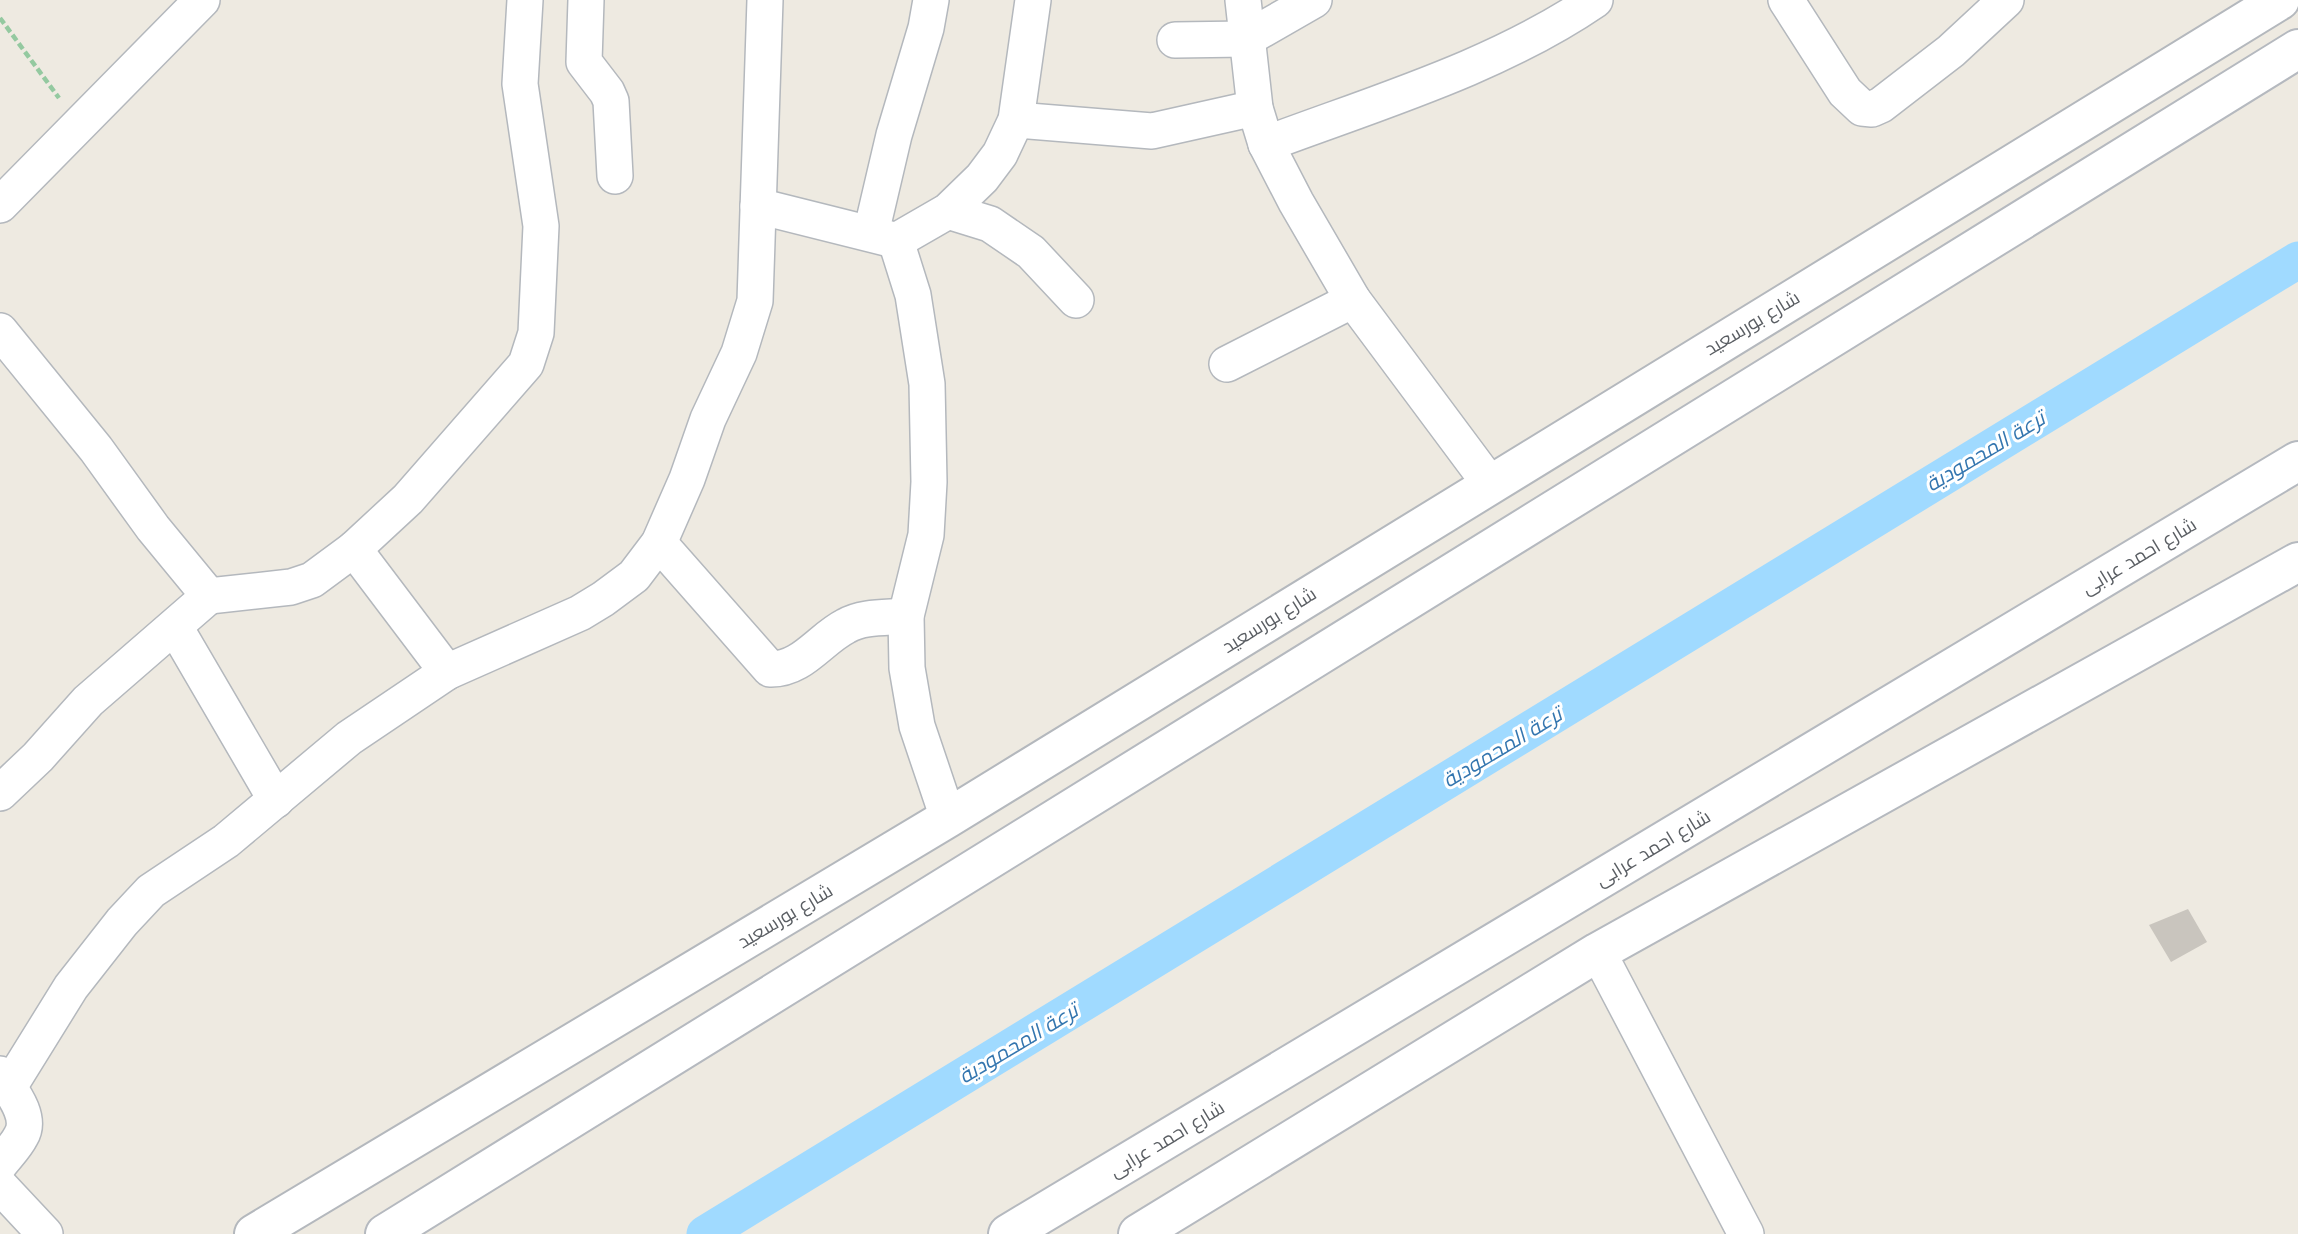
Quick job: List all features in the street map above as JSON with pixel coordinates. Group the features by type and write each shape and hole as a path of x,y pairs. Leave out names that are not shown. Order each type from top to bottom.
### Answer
{"main road":[{"name":"شارع بورسعيد","path":"254,1234 948,818 2280,0"},
{"path":"385,1234 2298,49"},
{"name":"شارع احمد عرابى","path":"1008,1234 2298,461"},
{"path":"1138,1234 1598,952 2298,562"}],"street":[{"path":"0,205 202,0"},
{"path":"0,793 38,757 88,701 209,596 291,587 312,580 354,550 408,499 526,364 536,333 541,226 520,84 525,0"},
{"path":"586,0 584,62 611,101 615,176"},
{"path":"0,1164 23,1134 24,1122 22,1109 4,1081 71,987 138,903 151,891 226,841 349,738 447,671 580,613 634,576 659,543 687,479 708,419 739,353 755,301 765,0"},
{"path":"931,0 926,28 878,198 884,237 913,295 927,384 929,482 926,536 906,617 907,668 917,726 948,818"},
{"path":"758,205 884,237 947,211 982,178 1000,153 1016,120 1033,0"},
{"path":"1243,0 1255,108 1266,144 1353,300 1490,484"},
{"path":"1175,40 1246,39 1314,0"},
{"path":"1266,144 1476,65 1560,24 1595,0"},
{"path":"1786,0 1844,92 1862,108 1872,109 1881,105 1951,51 2006,0"},
{"path":"1016,120 1152,131 1255,108"},
{"path":"947,211 990,224 1031,252 1076,300"},
{"path":"1227,364 1353,300"},
{"path":"0,331 96,449 153,528 209,596"},
{"path":"659,543 770,669 785,668 796,662 846,626 860,621 906,617"},
{"path":"354,550 447,671"},
{"path":"175,626 276,800"},
{"path":"1598,952 1746,1234"},
{"path":"0,1186 45,1234"}],"path":[{"path":"0,18 78,124"}],"building":[{"path":"2188,909 2207,942 2171,962 2149,925"}],"waterway":[{"name":"ترعة المحمودية","path":"705,1234 2298,260"}]}
